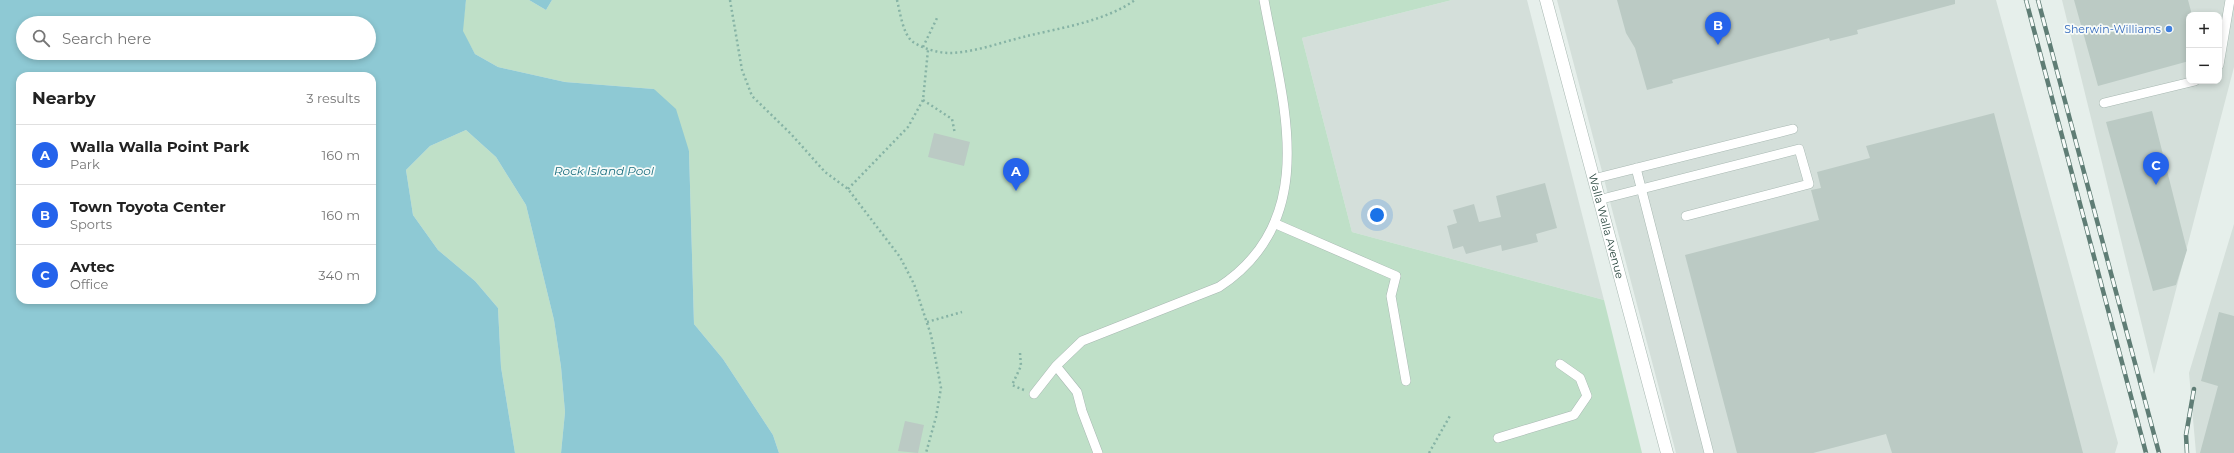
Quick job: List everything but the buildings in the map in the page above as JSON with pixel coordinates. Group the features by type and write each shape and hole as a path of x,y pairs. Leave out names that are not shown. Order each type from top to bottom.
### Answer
{"street":[{"name":"Walla Walla Avenue","path":"1546,0 1598,200 1667,453"}],"lane":[{"path":"1034,394 1056,366 1082,341 1213,290 1230,280 1253,259 1276,224 1285,196 1288,139 1264,0"},
{"path":"2222,48 2230,0"},
{"path":"2104,103 2186,83"},
{"path":"1593,179 1793,128"},
{"path":"1598,200 1799,148 1808,184 1686,216"},
{"path":"1636,168 1709,453"},
{"path":"1276,224 1396,276 1391,296 1406,381"},
{"path":"1498,438 1574,415 1587,396 1580,378 1560,364"},
{"path":"1056,366 1077,392 1082,412 1098,453"}],"path":[{"path":"730,0 742,70 752,96 791,134 825,172 848,189 900,256 914,284 927,322 941,388 936,417 926,453"},
{"path":"897,0 904,26 912,41 928,50 950,53 969,51 1121,10 1135,0"},
{"path":"923,47 937,18"},
{"path":"848,189 908,127 923,100 928,50"},
{"path":"923,100 952,119 955,134"},
{"path":"927,322 962,312"},
{"path":"1020,353 1021,366 1012,385 1034,394"},
{"path":"1429,453 1451,414"}],"shaded area":[{"path":"1452,0 1527,0 1604,300 1352,232 1302,38"},
{"path":"1557,0 1996,0 2118,443 2115,453 1676,453"},
{"path":"2062,0 2234,0 2234,67 2154,374"},
{"path":"2234,224 2234,453 2196,453 2189,373"}],"green space":[{"path":"466,0 529,0 546,10 552,0 1452,0 1302,38 1352,232 1604,300 1642,453 779,453 773,435 723,359 694,324 689,151 654,89 565,82 498,67 475,54 462,31"},
{"path":"466,130 496,157 526,205 554,320 561,367 565,412 561,453 515,453 501,367 498,308 475,281 438,250 413,215 406,170 430,146"}],"water":[{"name":"Rock Island Pool","path":"0,0 466,0 463,31 475,54 498,67 565,82 654,89 676,109 689,151 694,324 723,359 773,435 779,453 561,453 565,412 561,367 554,320 526,205 496,157 466,130 430,146 406,170 413,215 438,250 475,281 498,308 501,367 515,453 0,453"},
{"path":"529,0 552,0 546,10"}],"railway":[{"path":"2026,0 2146,453"},
{"path":"2038,0 2159,453"},
{"path":"2187,453 2186,435 2194,389"}],"place":[{"name":"Sherwin-Williams","path":"2169,29"},
{"name":"Town Toyota Center","path":"1718,45"},
{"name":"Avtec","path":"2156,185"},
{"name":"Walla Walla Point Park","path":"1016,191"}]}
